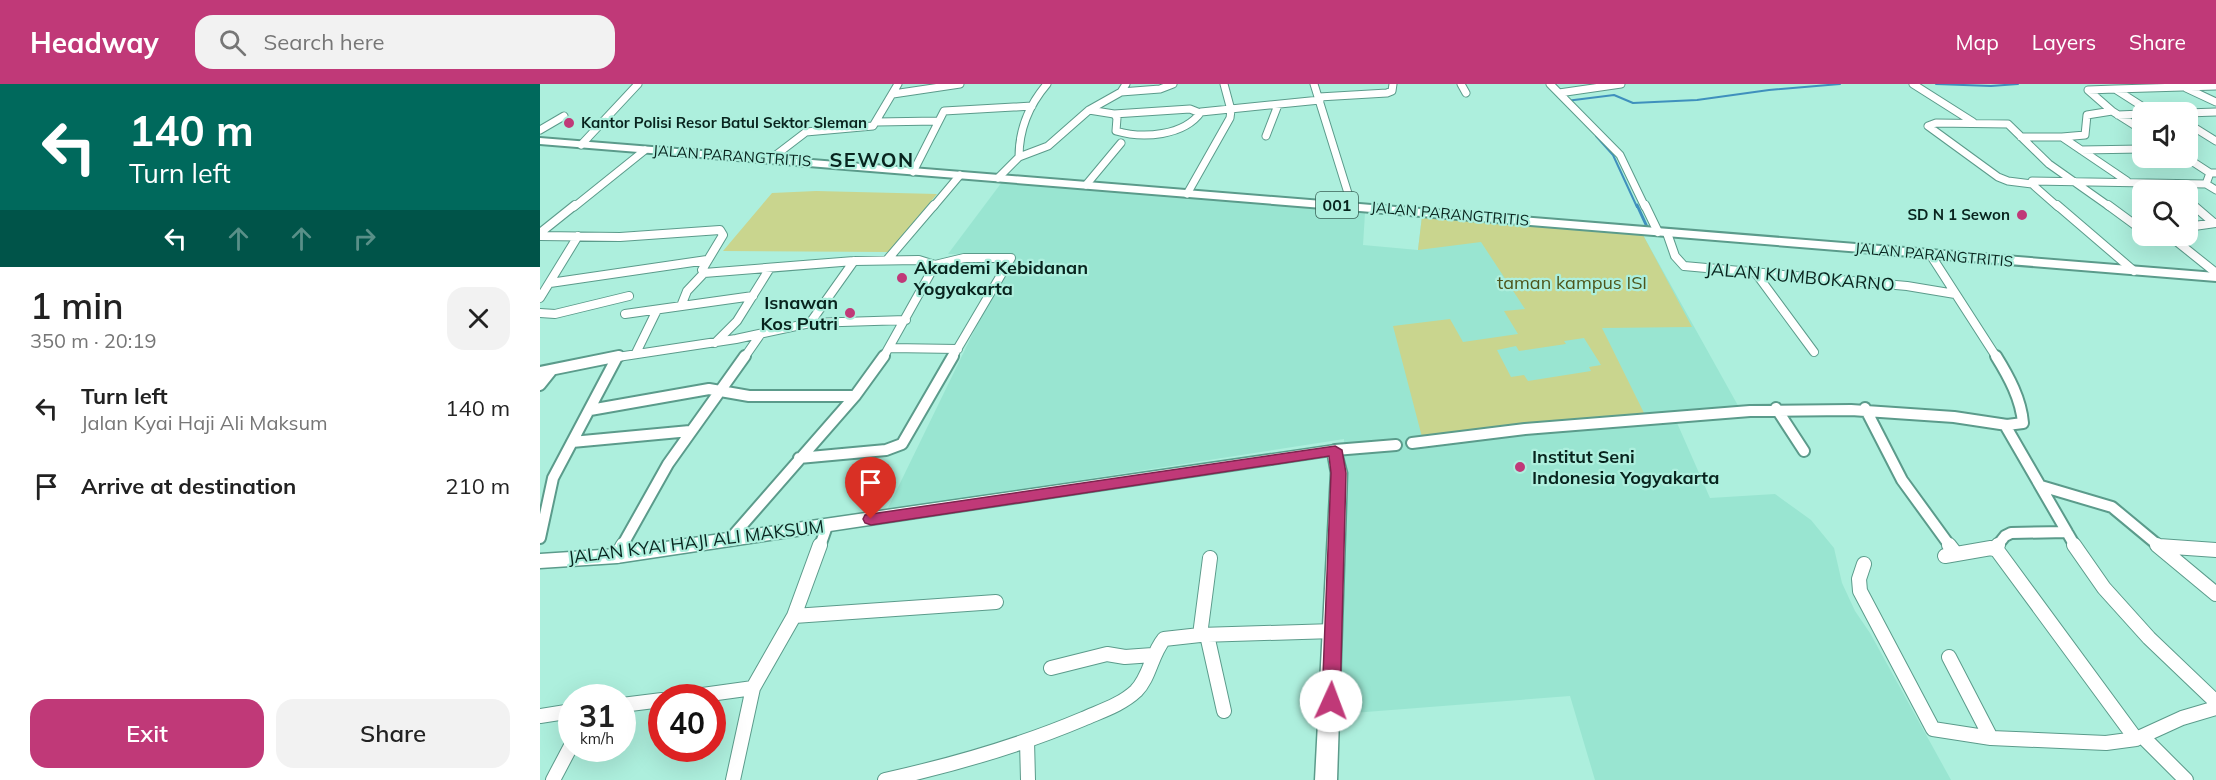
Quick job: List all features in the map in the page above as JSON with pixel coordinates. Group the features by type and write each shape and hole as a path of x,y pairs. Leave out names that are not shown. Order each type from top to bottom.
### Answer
{"main road":[{"name":"JALAN PARANGTRITIS","path":"540,141 772,158 913,172 1930,254 2216,275"}],"street":[{"path":"581,145 638,84"},
{"path":"877,122 898,84"},
{"path":"893,94 960,84"},
{"path":"1019,157 1018,140 1032,106 1047,84"},
{"path":"1121,92 1126,84"},
{"path":"998,178 1019,157 1048,146 1089,110 1121,92 1160,89 1173,84"},
{"path":"1187,194 1226,126 1231,110 1224,84"},
{"path":"1314,84 1352,206"},
{"path":"1089,110 1114,114 1190,109 1200,113 1320,98 1387,93 1392,91 1393,84"},
{"path":"1461,84 1466,93"},
{"path":"1550,84 1620,155 1662,232"},
{"path":"1559,93 1622,84"},
{"path":"1916,85 1973,122"},
{"path":"2182,86 2216,102"},
{"path":"2132,124 2115,113 2088,90 2216,86"},
{"path":"2115,89 2135,102"},
{"path":"1266,136 1278,105"},
{"path":"913,172 944,111 1032,106"},
{"path":"2198,113 2216,112"},
{"path":"1114,114 1117,118 1115,130 1135,135 1188,125 1195,121 1200,113"},
{"path":"2021,137 2085,135 2087,115 2132,114"},
{"path":"540,130 564,116"},
{"path":"772,158 806,132 843,127 863,129 877,122 937,121"},
{"path":"2132,223 2049,164 2006,123 1936,123 1928,126 1998,177 2032,184 2134,270"},
{"path":"2198,130 2216,141"},
{"path":"2062,137 2129,182"},
{"path":"1086,185 1121,143"},
{"path":"2081,150 2132,149"},
{"path":"540,234 645,150"},
{"path":"2198,164 2213,173 2206,184"},
{"path":"887,260 960,175"},
{"path":"2032,184 2036,181 2072,180 2132,182"},
{"path":"2198,184 2206,184 2216,190"},
{"path":"2198,209 2215,223"},
{"path":"2198,225 2215,223"},
{"path":"540,234 620,237 720,230 723,235 707,260 702,270 704,273"},
{"name":"JALAN KUMBOKARNO","path":"1662,232 1681,265 1907,286 1955,294"},
{"path":"540,298 578,236"},
{"path":"2182,246 2216,275"},
{"path":"1412,442 1653,417 1776,408 1865,408 1920,412 2005,425 2023,423 2025,417 2021,405 1991,348 1930,254"},
{"path":"681,306 687,291 704,273 854,261 925,261 935,265 963,258 1011,258 916,422 897,447 799,458"},
{"path":"550,283 707,260"},
{"path":"810,323 854,261"},
{"path":"730,539 855,396 890,348 935,265"},
{"path":"715,343 732,327 770,268"},
{"path":"1755,272 1814,352"},
{"path":"540,313 555,314 629,296"},
{"path":"625,314 753,296"},
{"path":"636,353 657,310"},
{"path":"540,372 616,359 636,353 760,335 810,323 906,320"},
{"path":"617,556 668,464 760,335"},
{"path":"890,348 958,349"},
{"path":"540,538 547,492 616,359"},
{"path":"540,385 552,370"},
{"path":"590,410 709,389 749,396 855,396"},
{"path":"1776,408 1804,451"},
{"path":"1865,408 1902,480 1951,555 1995,549 2005,536 2011,533 2067,532"},
{"path":"2005,425 2087,565 2128,616 2216,702"},
{"path":"572,442 690,431"},
{"path":"1326,780 1339,473 1335,450 1396,445"},
{"name":"JALAN KYAI HAJI ALI MAKSUM","path":"540,561 617,556 1335,450"},
{"path":"2041,486 2112,507 2216,594"},
{"path":"733,780 753,688 794,616 827,526"},
{"path":"2159,546 2216,550"},
{"path":"1995,549 2139,738 2186,780"},
{"path":"1210,558 1204,635 1224,711"},
{"path":"1864,564 1859,579 1860,591 1929,724 1937,730 1991,738 2106,743 2139,738 2182,718 2216,708"},
{"path":"794,616 996,602"},
{"path":"885,780 905,778 1027,741 1063,728 1130,696 1144,681 1153,655 1164,639 1204,635 1334,631"},
{"path":"1051,668 1107,654 1125,657 1153,655"},
{"path":"1949,657 1991,738"},
{"path":"726,692 753,688"},
{"path":"540,716 558,713"},
{"path":"1027,741 1028,780"},
{"path":"554,780 563,762"}],"shaded area":[{"name":"Institut Seni Indonesia Yogyakarta","path":"1002,182 1365,213 1363,245 1418,250 1422,216 1643,235 1741,411 1674,416 1710,498 1775,494 1811,520 1834,548 1842,583 1855,611 1870,633 1951,780 1595,780 1570,696 1340,714 1344,439 887,510 1011,255 948,254"}],"green space":[{"path":"816,191 937,194 889,252 723,251 772,193"},
{"name":"taman kampus ISI","path":"1422,216 1643,235 1692,327 1602,328 1644,413 1422,437 1393,326 1450,319 1463,342 1518,334 1504,311 1525,309 1481,242 1418,250","holes":["1584,338 1601,365 1589,367 1591,371 1528,381 1524,375 1511,377 1497,350 1516,346 1519,351 1566,344 1564,341"]}],"waterway":[{"path":"1566,101 1614,95 1633,103 1697,100 1769,90 1840,84"},
{"path":"1936,84 1991,86 2018,84"},
{"path":"1596,136 1613,155 1637,207"},
{"path":"1637,205 1648,229"}],"place":[{"name":"Kantor Polisi Resor Batul Sektor Sleman","path":"569,123"},
{"name":"SD N 1 Sewon","path":"2022,215"},
{"name":"Akademi Kebidanan Yogyakarta","path":"902,278"},
{"name":"Isnawan Kos Putri","path":"850,313"},
{"name":"Institut Seni Indonesia Yogyakarta","path":"1520,467"}],"district":[{"name":"SEWON","path":"872,160"}],"route":[{"path":"871,519 1335,450 1339,473 1331,701"}]}
